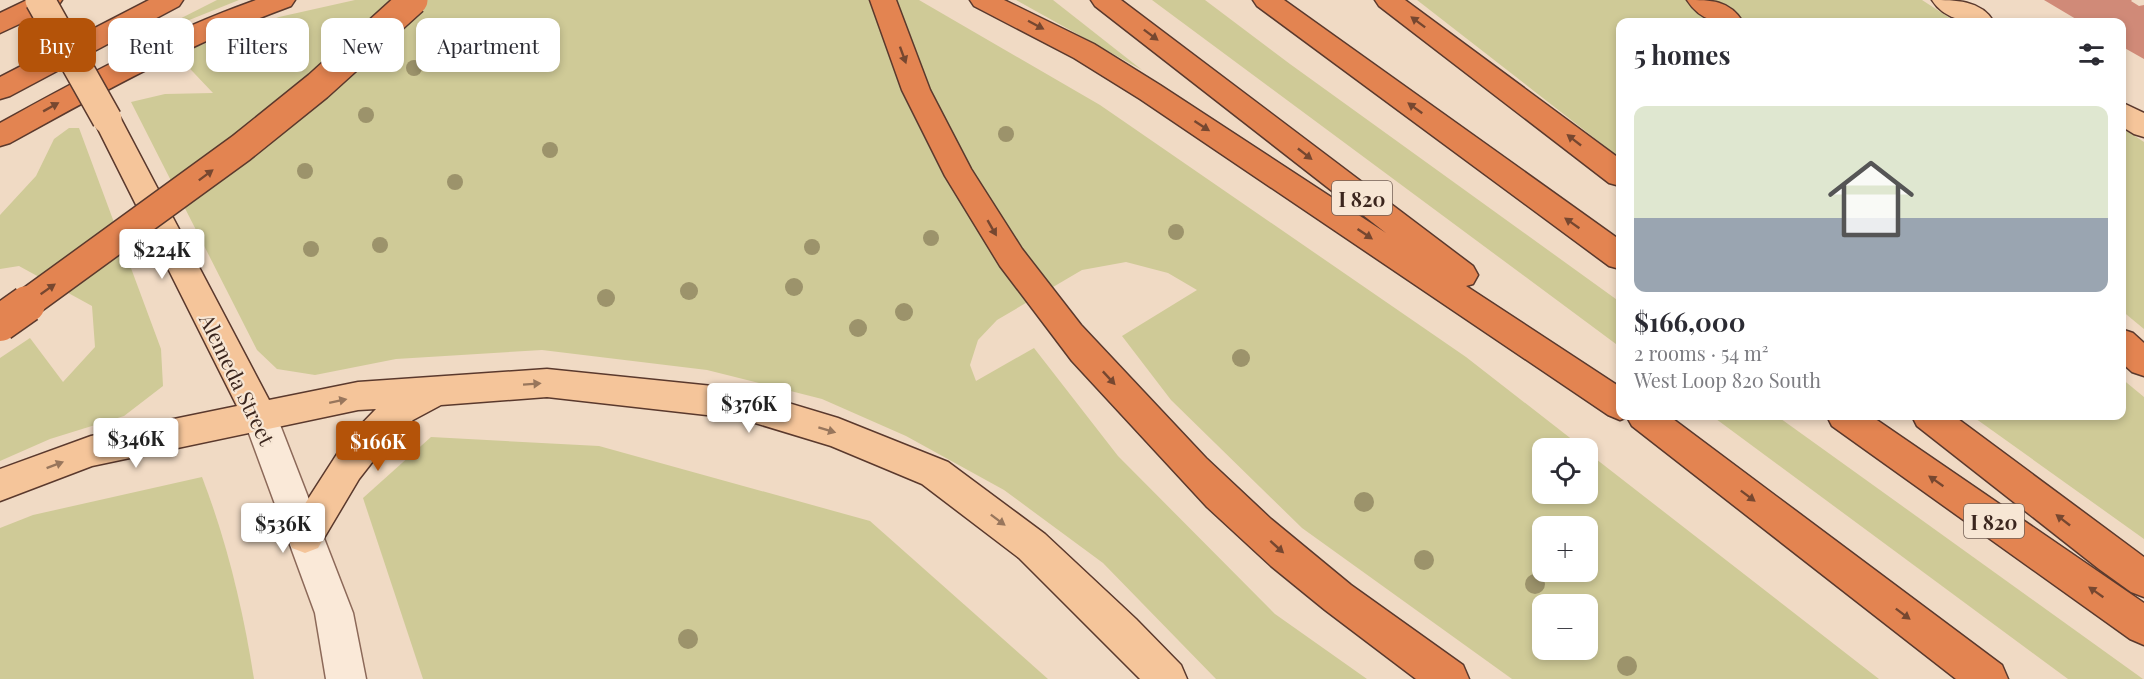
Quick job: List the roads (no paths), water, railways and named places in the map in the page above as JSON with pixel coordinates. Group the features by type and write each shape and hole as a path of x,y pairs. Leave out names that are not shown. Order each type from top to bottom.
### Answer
{"highway":[{"path":"0,24 49,0"},
{"path":"0,89 170,0"},
{"path":"0,136 126,65 237,15 282,0"},
{"path":"0,323 139,225 222,162 318,86 413,0"},
{"path":"883,0 922,106 1005,250 1070,335 1183,459 1233,508 1295,563 1399,644 1449,679"},
{"path":"983,0 1084,51 1150,92 1616,402"},
{"name":"I 820","path":"1104,0 1616,394"},
{"path":"1266,0 1616,254"},
{"path":"1388,0 1616,173"},
{"path":"1700,0 1725,18"},
{"path":"2126,348 2144,362"},
{"path":"1641,420 1702,460"},
{"path":"1649,420 1988,679"},
{"name":"I 820","path":"1850,420 2144,626"},
{"path":"1934,420 2144,579"}],"main road":[{"name":"Alemeda Street","path":"40,0 107,119 260,417"},
{"path":"1945,0 1974,18"},
{"path":"2126,115 2144,127"},
{"path":"0,485 90,451 358,396 547,383 742,404 838,433 935,473 1032,546 1122,632 1167,679"},
{"path":"305,536 342,474 375,432 401,410 437,390"}],"street":[{"name":"Alemeda Street","path":"260,417 334,613 346,679"}]}
